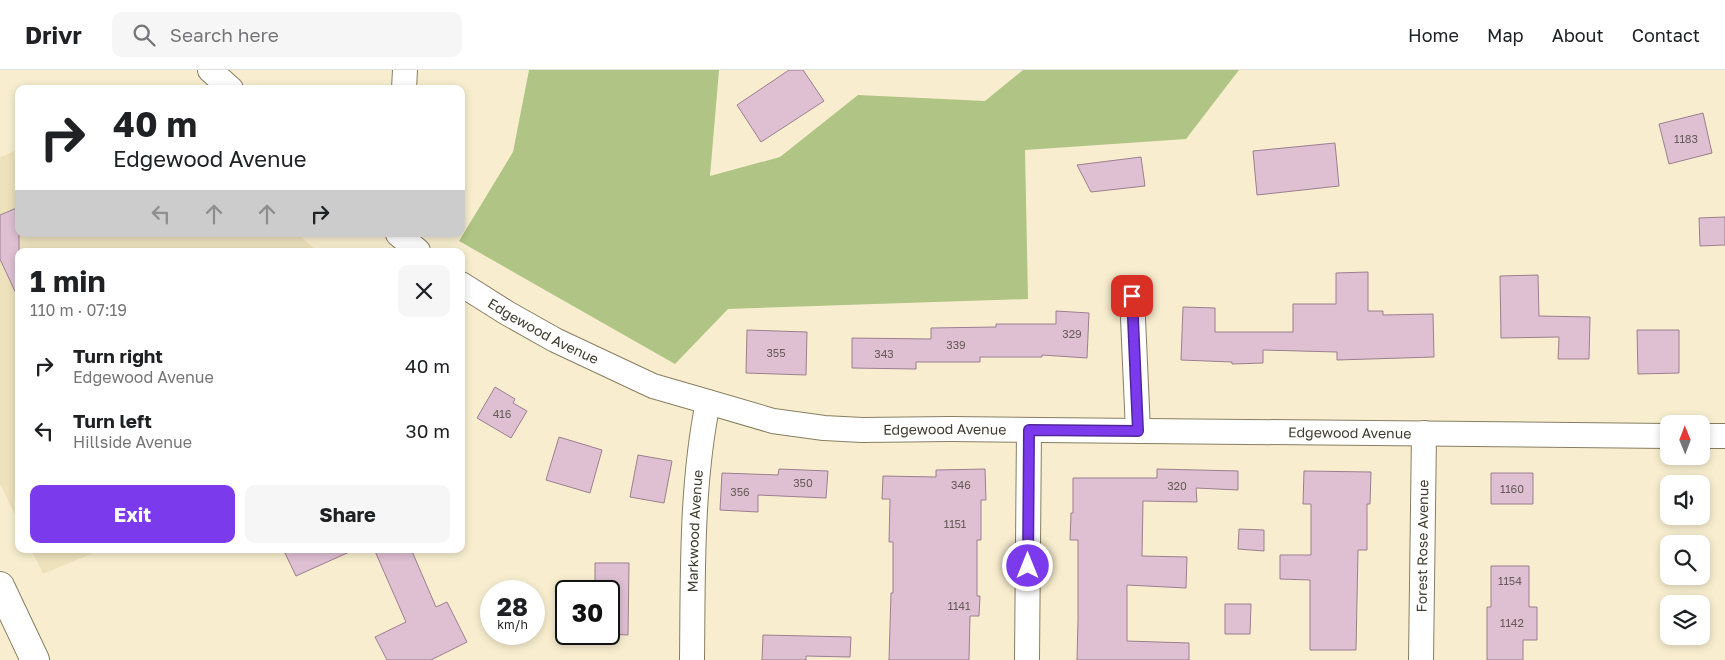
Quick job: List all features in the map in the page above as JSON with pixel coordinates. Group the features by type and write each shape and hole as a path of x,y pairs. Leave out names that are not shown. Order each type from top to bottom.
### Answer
{"main road":[{"path":"2,596 35,660"}],"street":[{"path":"210,70 227,85"},
{"path":"404,85 405,70"},
{"path":"402,237 414,248"},
{"name":"Edgewood Avenue","path":"465,287 555,340 654,386 773,421 824,428 862,430 1660,436"},
{"path":"1132,296 1138,431"},
{"name":"Markwood Avenue","path":"692,660 699,466 702,431 708,402"},
{"path":"1027,660 1029,430"},
{"name":"Forest Rose Avenue","path":"1421,660 1424,433"},
{"path":"1710,436 1725,436"}],"shaded area":[{"path":"15,151 15,237 301,237 314,248 15,248 15,515 0,484 0,157"},
{"path":"33,553 93,553 43,574"}],"green space":[{"path":"529,70 719,70 710,176 780,157 858,95 985,101 1023,70 1239,70 1186,139 1025,150 1028,299 728,309 675,364 459,241 461,237 465,237 465,231 513,152"}],"building":[{"path":"789,70 803,70 824,101 761,142 737,105"},
{"path":"1703,113 1712,153 1669,164 1659,124"},
{"path":"1335,143 1339,186 1257,195 1253,151"},
{"path":"1141,157 1145,186 1091,192 1077,165"},
{"path":"15,209 15,237 19,237 19,248 15,248 15,291 0,259 0,215"},
{"path":"1725,217 1725,245 1700,246 1699,218"},
{"path":"1368,272 1368,311 1383,311 1383,315 1433,314 1434,357 1337,360 1337,352 1263,350 1263,363 1232,364 1232,362 1181,360 1183,307 1215,308 1215,332 1293,332 1293,304 1336,304 1336,273"},
{"path":"1538,275 1539,316 1590,317 1589,359 1558,359 1559,337 1501,338 1500,276"},
{"path":"1056,311 1089,313 1087,358 1042,355 1042,357 980,357 980,362 916,362 916,369 852,368 852,338 931,339 931,328 996,327 996,324 1056,324"},
{"path":"747,330 807,332 806,375 746,373"},
{"path":"1637,330 1679,330 1679,373 1638,374"},
{"path":"495,387 515,399 513,403 527,411 511,438 477,418"},
{"path":"559,437 602,450 590,493 546,480"},
{"path":"638,455 672,461 664,503 630,497"},
{"path":"779,469 828,471 826,498 758,495 758,512 720,510 722,473 778,475"},
{"path":"985,469 986,500 981,500 981,540 977,540 977,596 980,596 979,616 970,616 969,660 889,660 891,593 893,593 893,542 889,542 890,499 882,499 883,476 936,477 936,470"},
{"path":"1157,469 1238,471 1238,490 1196,488 1197,502 1143,501 1142,556 1187,557 1186,588 1127,585 1127,641 1189,643 1189,660 1077,660 1078,540 1070,540 1071,513 1073,513 1073,478 1157,478"},
{"path":"1304,471 1371,472 1370,504 1367,504 1367,550 1358,550 1356,650 1310,650 1310,580 1280,579 1280,555 1311,555 1311,504 1303,504"},
{"path":"1491,473 1533,473 1533,504 1491,504"},
{"path":"1239,529 1264,530 1264,551 1238,549"},
{"path":"285,553 347,553 296,576"},
{"path":"376,553 413,553 436,607 447,602 467,642 431,660 387,660 375,637 406,622"},
{"path":"595,563 629,563 628,635 620,635 620,580 595,580"},
{"path":"1491,566 1529,566 1529,607 1537,607 1537,640 1523,640 1523,660 1487,660 1487,607 1491,607"},
{"path":"1225,604 1251,604 1250,634 1225,634"},
{"path":"763,635 851,637 850,657 806,656 806,660 762,660"}],"route":[{"path":"1028,566 1029,430 1138,431 1132,296"}]}
